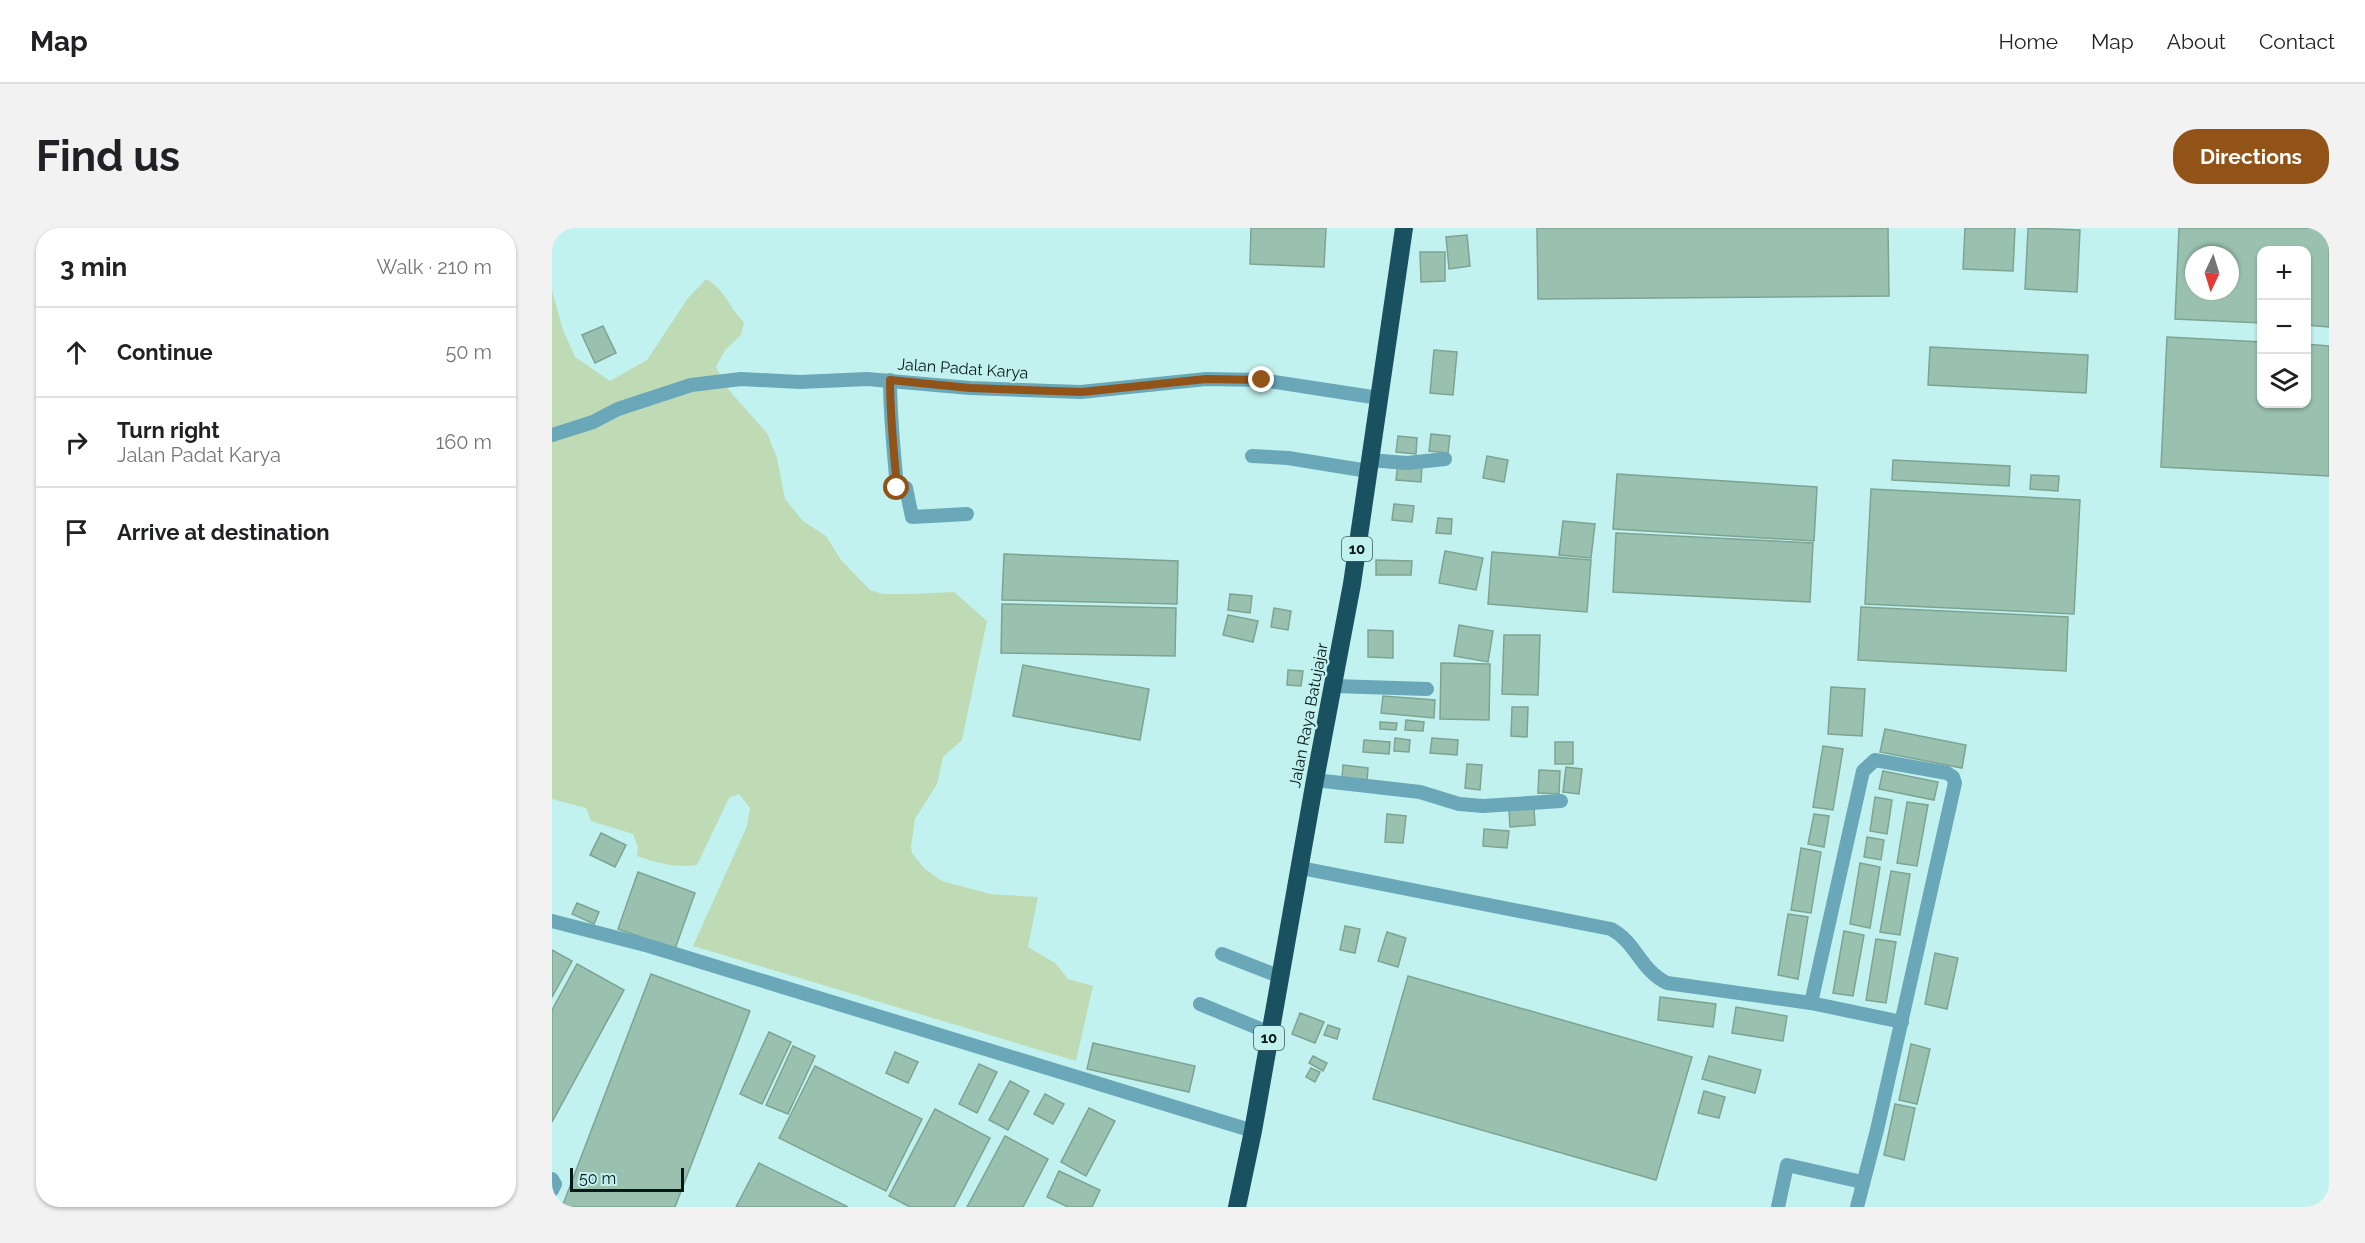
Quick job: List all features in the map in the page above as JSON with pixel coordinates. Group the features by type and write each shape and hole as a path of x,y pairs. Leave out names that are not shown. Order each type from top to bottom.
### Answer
{"highway":[{"name":"Jalan Raya Batujajar","path":"1237,1207 1253,1131 1352,584 1404,228"}],"street":[{"name":"Jalan Padat Karya","path":"552,435 593,422 618,409 691,385 741,379 890,380 970,388 1082,392 1206,379 1262,380 1379,398"},
{"path":"890,380 894,433 891,445 897,488 906,488 912,517 967,514"},
{"path":"1252,456 1368,465 1445,459"},
{"path":"1334,686 1427,689"},
{"path":"1811,1003 1863,771 1875,760 1947,773 1953,777 1955,783 1902,1022 1857,1207"},
{"path":"1315,780 1420,792 1449,803 1466,805 1561,801"},
{"path":"1301,868 1611,930 1626,940 1648,972 1667,983 1811,1003 1902,1022"},
{"path":"552,921 649,946 1253,1131"},
{"path":"1222,954 1281,977"},
{"path":"1200,1004 1270,1033"},
{"path":"1778,1207 1787,1165 1862,1182"},
{"path":"552,1179 555,1184 552,1190"}],"green space":[{"path":"706,279 718,288 744,322 741,335 725,350 716,367 727,388 767,433 777,458 785,499 803,521 826,536 841,560 870,590 883,594 954,592 987,621 962,740 943,757 937,784 915,819 912,853 925,869 942,881 990,894 1038,897 1028,947 1055,963 1068,979 1093,986 1076,1061 693,946 747,826 750,808 739,794 729,798 697,865 689,866 667,864 637,856 638,847 633,834 591,821 586,808 552,799 552,290 563,330 575,357 610,381 647,360 688,298"}],"building":[{"path":"1251,228 1326,228 1324,267 1250,264"},
{"path":"1537,228 1888,228 1889,296 1538,299"},
{"path":"1965,228 2015,228 2013,271 1963,269"},
{"path":"2028,228 2080,230 2077,292 2025,289"},
{"path":"2179,228 2329,228 2329,327 2311,325 2311,246 2257,246 2257,323 2175,319"},
{"path":"1467,235 1470,266 1449,269 1446,237"},
{"path":"1420,252 1445,252 1445,281 1421,282"},
{"path":"603,326 616,353 595,363 582,335"},
{"path":"2167,337 2257,342 2257,408 2311,408 2311,344 2329,346 2329,476 2161,467"},
{"path":"1930,347 2088,355 2086,393 1928,385"},
{"path":"1434,350 1457,352 1453,395 1430,393"},
{"path":"1431,434 1450,436 1448,453 1429,451"},
{"path":"1398,436 1417,438 1416,454 1396,452"},
{"path":"1487,456 1508,460 1504,482 1483,478"},
{"path":"1893,460 2010,466 2009,486 1892,480"},
{"path":"1398,462 1422,465 1421,482 1396,480"},
{"path":"1617,474 1817,487 1814,541 1613,529"},
{"path":"2031,475 2059,476 2058,491 2030,489"},
{"path":"1871,489 2080,500 2074,614 1865,604"},
{"path":"1394,504 1414,506 1412,522 1392,520"},
{"path":"1438,518 1452,519 1451,534 1436,533"},
{"path":"1563,521 1595,524 1591,558 1559,555"},
{"path":"1616,533 1813,543 1810,602 1613,592"},
{"path":"1445,551 1483,558 1476,590 1439,583"},
{"path":"1492,552 1591,560 1587,612 1488,604"},
{"path":"1004,554 1178,561 1177,604 1002,600"},
{"path":"1376,560 1412,561 1411,575 1376,575"},
{"path":"1230,594 1252,596 1250,613 1228,610"},
{"path":"1002,604 1176,608 1175,656 1001,653"},
{"path":"1861,607 2068,617 2066,671 1858,660"},
{"path":"1274,608 1291,611 1288,630 1271,627"},
{"path":"1228,615 1258,621 1253,642 1223,635"},
{"path":"1459,625 1493,631 1488,662 1454,656"},
{"path":"1368,630 1393,631 1393,658 1368,657"},
{"path":"1504,635 1540,635 1538,695 1502,694"},
{"path":"1441,663 1490,664 1489,720 1440,719"},
{"path":"1023,665 1149,689 1140,740 1013,716"},
{"path":"1288,670 1303,671 1301,686 1287,685"},
{"path":"1831,687 1865,689 1862,736 1828,734"},
{"path":"1383,696 1435,700 1434,718 1381,713"},
{"path":"1512,707 1528,707 1527,737 1511,736"},
{"path":"1406,720 1424,722 1423,731 1405,730"},
{"path":"1380,722 1397,723 1396,730 1380,729"},
{"path":"1885,729 1966,745 1962,768 1880,752"},
{"path":"1395,738 1410,740 1409,752 1394,751"},
{"path":"1432,738 1458,740 1457,755 1430,753"},
{"path":"1364,740 1390,742 1389,754 1363,752"},
{"path":"1555,742 1573,742 1573,764 1555,764"},
{"path":"1823,746 1843,749 1833,810 1813,807"},
{"path":"1467,764 1482,765 1480,790 1465,788"},
{"path":"1343,765 1368,768 1367,781 1342,779"},
{"path":"1566,767 1582,769 1579,794 1563,792"},
{"path":"1539,770 1560,771 1559,794 1538,793"},
{"path":"1883,771 1938,782 1934,800 1879,789"},
{"path":"1875,797 1892,800 1887,834 1870,831"},
{"path":"1907,802 1928,805 1917,866 1897,863"},
{"path":"1534,809 1535,825 1510,827 1509,810"},
{"path":"1387,814 1406,816 1403,843 1385,842"},
{"path":"1814,814 1829,816 1824,847 1808,844"},
{"path":"1484,829 1509,831 1507,848 1483,846"},
{"path":"601,833 626,845 615,867 590,855"},
{"path":"1867,837 1884,840 1881,860 1864,857"},
{"path":"1801,848 1821,852 1811,913 1791,910"},
{"path":"1860,863 1880,867 1870,928 1850,924"},
{"path":"1891,871 1910,874 1900,935 1880,932"},
{"path":"638,872 695,893 675,949 618,929"},
{"path":"577,903 599,912 594,924 572,914"},
{"path":"1788,914 1808,917 1798,979 1778,975"},
{"path":"1345,926 1360,929 1355,953 1340,950"},
{"path":"1844,931 1864,935 1853,996 1833,993"},
{"path":"1387,932 1406,938 1398,967 1378,961"},
{"path":"1876,939 1896,942 1886,1003 1866,1000"},
{"path":"552,950 572,961 552,997"},
{"path":"1935,953 1958,958 1947,1009 1925,1004"},
{"path":"577,964 624,990 552,1122 552,1010"},
{"path":"651,974 750,1011 675,1207 562,1207"},
{"path":"1408,976 1692,1057 1656,1180 1373,1099"},
{"path":"1660,997 1716,1004 1713,1027 1658,1020"},
{"path":"1736,1007 1787,1016 1783,1041 1732,1033"},
{"path":"1300,1013 1324,1022 1315,1043 1292,1034"},
{"path":"1328,1025 1340,1029 1337,1039 1324,1035"},
{"path":"769,1032 791,1042 762,1104 740,1094"},
{"path":"1093,1043 1195,1066 1189,1092 1087,1069"},
{"path":"1911,1044 1930,1049 1917,1104 1899,1100"},
{"path":"793,1046 815,1056 788,1114 766,1105"},
{"path":"895,1052 918,1062 908,1083 886,1073"},
{"path":"1313,1056 1327,1063 1323,1071 1309,1063"},
{"path":"1709,1056 1761,1070 1755,1093 1702,1079"},
{"path":"979,1064 997,1072 977,1113 959,1104"},
{"path":"815,1066 922,1119 886,1191 779,1138"},
{"path":"1311,1068 1320,1072 1315,1082 1306,1077"},
{"path":"1010,1081 1029,1091 1008,1130 989,1120"},
{"path":"1704,1091 1725,1097 1719,1118 1698,1113"},
{"path":"1045,1094 1064,1104 1053,1124 1034,1114"},
{"path":"1895,1104 1915,1108 1904,1160 1884,1155"},
{"path":"1089,1108 1115,1121 1086,1176 1061,1162"},
{"path":"935,1109 990,1138 954,1207 910,1207 889,1196"},
{"path":"1005,1136 1048,1159 1023,1207 967,1207"},
{"path":"759,1163 848,1207 736,1207"},
{"path":"1059,1171 1100,1190 1092,1207 1068,1207 1047,1197"}],"route":[{"path":"897,488 896,467 891,445 894,433 890,380 970,388 1082,392 1206,379 1262,380"}]}
